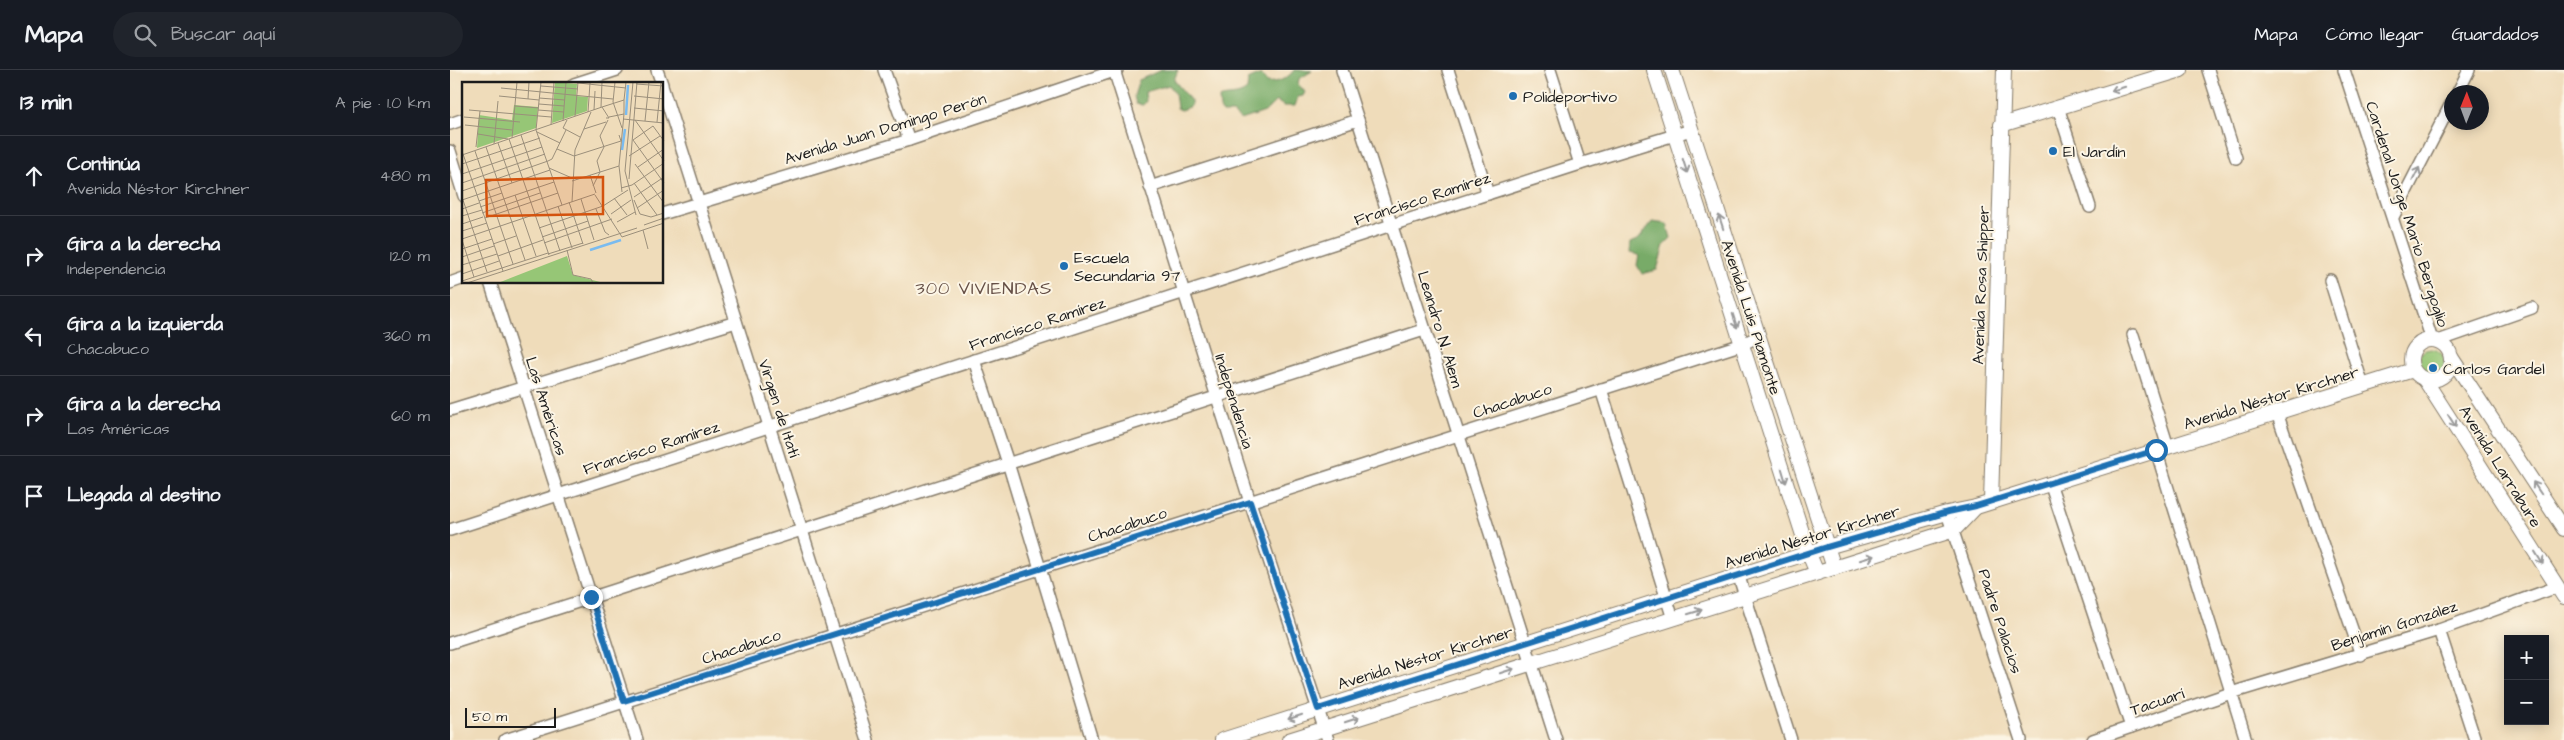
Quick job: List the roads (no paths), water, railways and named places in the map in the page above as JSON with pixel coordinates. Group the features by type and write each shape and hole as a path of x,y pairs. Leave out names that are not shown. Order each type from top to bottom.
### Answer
{"street":[{"path":"580,82 617,70"},
{"name":"Virgen de Itatí","path":"657,70 661,82"},
{"path":"884,70 909,140"},
{"name":"Avenida Juan Domingo Perón","path":"664,213 909,140 1115,70"},
{"name":"Independencia","path":"1115,70 1250,502 1326,734"},
{"name":"Leandro N. Alem","path":"1342,70 1457,435 1556,740"},
{"path":"1448,70 1488,194"},
{"path":"1550,70 1580,164"},
{"name":"Avenida Luis Piamonte","path":"1654,70 1743,344 1808,554 1817,573"},
{"name":"Avenida Luis Piamonte","path":"1672,70 1757,337 1834,568"},
{"name":"Avenida Rosa Shipper","path":"1991,502 2004,70"},
{"path":"2001,125 2181,70"},
{"path":"2208,70 2236,158"},
{"name":"Cardenal Jorge Mario Bergoglio","path":"2344,70 2435,341"},
{"path":"2462,85 2469,70"},
{"name":"Virgen de Itatí","path":"664,91 868,740"},
{"path":"2058,107 2090,207"},
{"path":"2393,217 2444,119"},
{"path":"450,124 462,120"},
{"path":"1150,187 1358,120"},
{"name":"Francisco Ramírez","path":"450,530 1580,164 1691,130"},
{"path":"450,150 462,189"},
{"path":"450,283 462,279"},
{"path":"2330,280 2363,386"},
{"name":"Las Américas","path":"491,284 637,740"},
{"path":"2435,341 2446,348 2451,358 2451,364 2444,375 2432,380 2426,380 2414,370 2411,358 2412,352 2421,343 2435,341 2532,308"},
{"path":"450,410 736,322"},
{"path":"450,643 1424,330"},
{"path":"2133,335 2162,449 2246,740"},
{"name":"Chacabuco","path":"505,740 1743,344 1757,337"},
{"name":"Avenida Larrabure","path":"2451,358 2564,529"},
{"path":"974,360 1008,463 1092,740"},
{"name":"Avenida Néstor Kirchner","path":"1222,740 1739,577 1827,547 1948,512 1991,502 2414,370"},
{"name":"Avenida Larrabure","path":"2426,380 2562,588"},
{"path":"1601,389 1673,619"},
{"path":"2277,413 2361,655"},
{"path":"2050,483 2130,728"},
{"path":"1289,740 1326,734 1532,663 1954,530 1976,506"},
{"name":"Padre Palacios","path":"1948,512 2021,740"},
{"path":"1739,577 1791,740"},
{"name":"Benjamín González","path":"2231,693 2440,630 2562,588"},
{"path":"2440,630 2476,740"},
{"name":"Tacuarí","path":"2093,740 2231,693"}],"place":[{"name":"Polideportivo","path":"1513,96"},
{"name":"El Jardín","path":"2053,151"},
{"name":"Escuela Secundaria 97","path":"1064,266"},
{"name":"Carlos Gardel","path":"2433,368"}],"district":[{"name":"300 VIVIENDAS","path":"984,288"}]}
